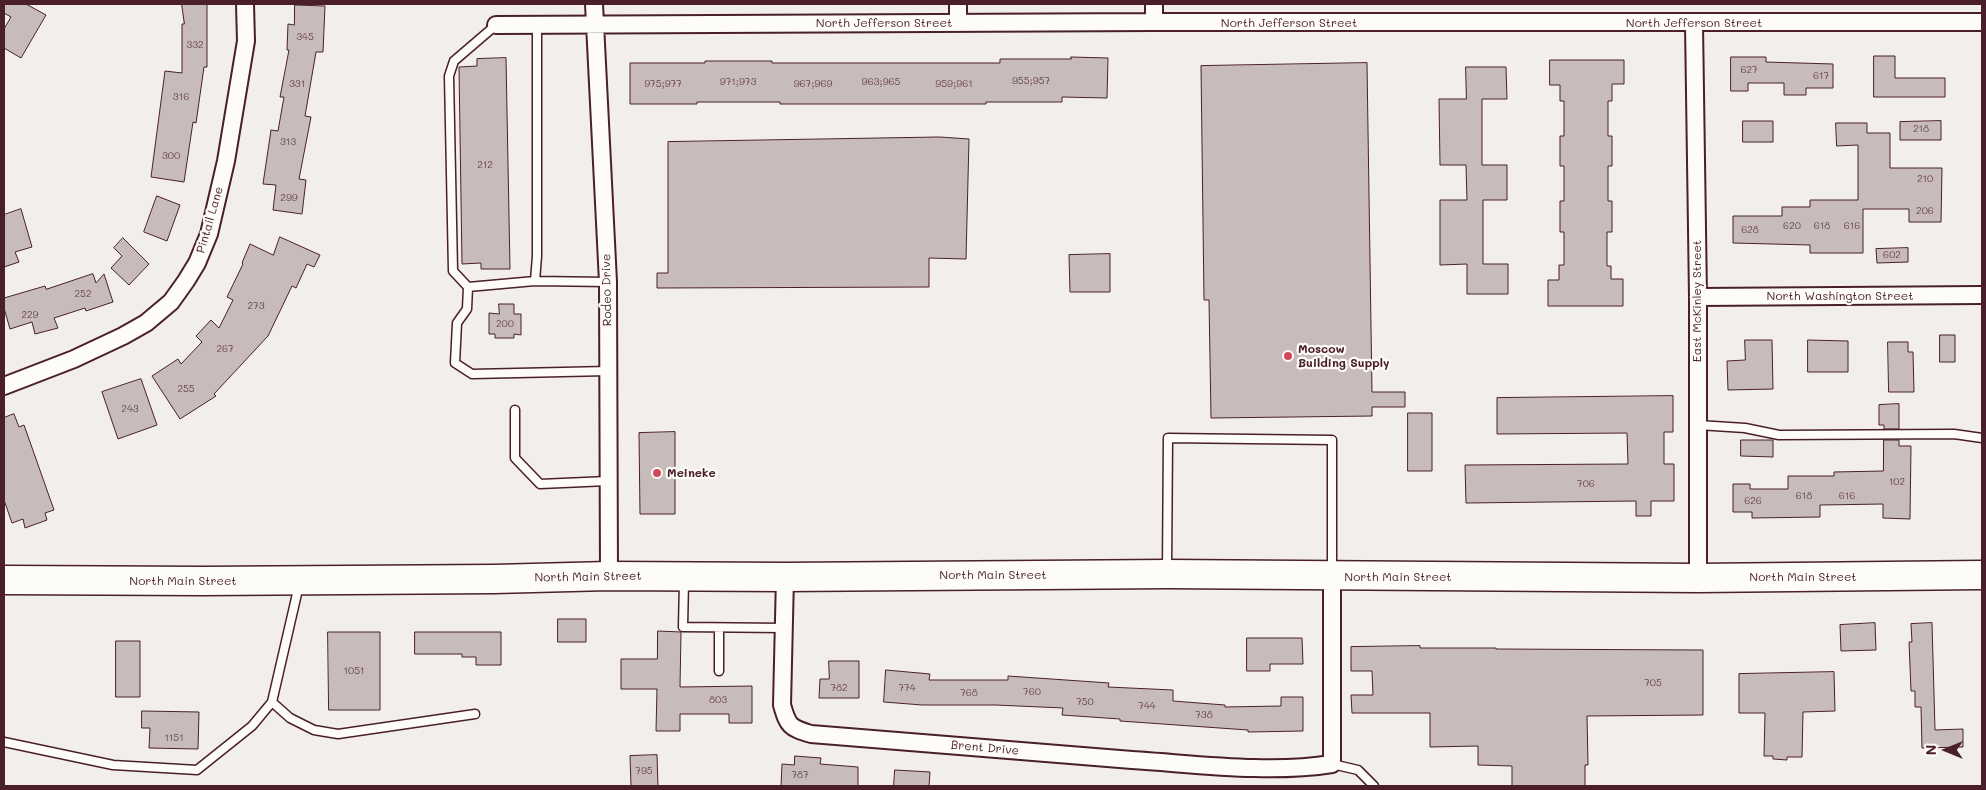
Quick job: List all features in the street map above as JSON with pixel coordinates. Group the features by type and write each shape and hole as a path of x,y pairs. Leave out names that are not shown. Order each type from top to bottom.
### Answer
{"highway":[{"name":"North Main Street","path":"4,580 494,579 609,576 785,577 1167,574 1698,578 1982,576"}],"street":[{"name":"Pintail Lane","path":"4,386 74,359 146,323 171,302 186,281 197,263 209,234 226,160 246,41 245,4"},
{"name":"Rodeo Drive","path":"594,4 608,282 609,576"},
{"path":"958,4 958,23"},
{"path":"1154,4 1154,22"},
{"name":"North Jefferson Street","path":"496,25 1154,22 1694,24 1982,22"},
{"name":"East McKinley Street","path":"1694,24 1698,297 1698,578"},
{"name":"North Washington Street","path":"1698,297 1982,295"},
{"path":"1332,576 1332,764"},
{"name":"Brent Drive","path":"785,577 782,705 786,720 796,729 811,734 1227,767 1310,768 1332,764"}],"lane":[{"path":"496,25 454,61 449,76 454,271 468,287 467,309 457,323 456,363 472,374 608,371"},
{"path":"535,281 537,246 537,25"},
{"path":"468,287 535,281 608,282"},
{"path":"515,410 515,458 540,484 608,481"},
{"path":"1698,425 1745,428 1779,435 1954,434 1982,438"},
{"path":"1167,574 1168,438 1332,440 1332,576"},
{"path":"684,576 683,627 784,628"},
{"path":"4,742 113,765 197,770 252,726 272,702 300,580"},
{"path":"718,671 719,628"},
{"path":"272,702 290,718 314,730 338,734 475,714"},
{"name":"Brent Drive","path":"1332,764 1358,770 1374,786"}],"building":[{"path":"4,4 26,4 46,15 21,58 4,48 4,29 11,17 4,13"},
{"path":"182,4 207,4 207,67 204,67 196,123 193,122 184,182 151,177 165,71 182,73 182,24 184,24"},
{"path":"295,5 325,6 323,52 316,52 305,116 311,117 299,179 306,180 302,214 273,210 276,185 263,184 271,130 278,131 284,97 280,97 289,50 287,50 288,24 294,25"},
{"path":"1874,56 1895,56 1895,78 1945,78 1945,97 1874,97"},
{"path":"1071,57 1108,58 1107,98 1062,97 1062,102 986,102 986,104 697,102 697,104 630,104 630,63 772,61 772,63 1000,63 1000,59 1071,59"},
{"path":"1731,57 1766,57 1766,62 1833,64 1833,88 1806,88 1806,95 1784,95 1784,83 1748,83 1748,91 1731,91"},
{"path":"506,58 510,269 481,269 481,263 462,264 459,67 477,66 477,59"},
{"path":"1550,60 1624,60 1624,84 1612,84 1612,101 1608,101 1608,136 1612,136 1612,166 1608,166 1608,201 1612,201 1612,232 1607,232 1607,266 1611,266 1611,279 1623,279 1623,306 1548,306 1548,280 1559,280 1559,265 1564,265 1564,232 1560,232 1560,201 1564,201 1564,166 1560,166 1560,136 1564,136 1564,101 1560,101 1560,85 1550,85"},
{"path":"1367,63 1372,392 1405,392 1405,407 1372,407 1372,416 1211,418 1209,300 1204,300 1201,66"},
{"path":"1466,67 1506,67 1507,99 1482,99 1482,165 1507,165 1507,200 1483,200 1483,264 1508,264 1508,294 1467,294 1467,264 1440,265 1440,200 1467,200 1466,165 1440,165 1439,99 1466,99"},
{"path":"1743,121 1773,121 1773,142 1743,142"},
{"path":"1941,121 1941,140 1900,140 1900,122"},
{"path":"1836,123 1867,123 1867,133 1890,133 1890,168 1942,168 1941,222 1909,222 1909,209 1863,209 1863,253 1810,253 1810,245 1733,243 1733,216 1782,216 1782,207 1810,207 1810,200 1858,200 1858,145 1837,146"},
{"path":"940,137 969,139 966,259 929,258 929,287 657,288 657,273 668,273 668,142"},
{"path":"157,196 180,205 167,241 144,232"},
{"path":"21,209 32,247 15,252 19,262 4,267 4,215"},
{"path":"280,237 320,255 314,267 307,264 296,288 292,286 268,336 214,394 216,396 180,419 152,376 178,359 181,364 202,342 196,336 211,320 219,328 233,300 227,297 243,264 250,244 273,255"},
{"path":"123,238 149,264 129,285 111,268 122,256 114,248"},
{"path":"1908,248 1908,262 1877,263 1876,249"},
{"path":"1110,254 1110,292 1070,292 1069,255"},
{"path":"93,274 96,283 104,274 113,302 86,311 85,308 54,318 58,328 35,334 32,322 10,329 4,308 4,298 45,286 46,289"},
{"path":"499,304 514,304 514,314 521,314 521,335 514,334 514,338 495,338 495,334 489,334 489,313 499,314"},
{"path":"1940,335 1955,335 1955,362 1940,362"},
{"path":"1745,340 1772,340 1773,389 1728,390 1727,361 1745,360"},
{"path":"1808,340 1848,341 1848,372 1808,372"},
{"path":"1888,342 1908,342 1908,352 1913,352 1914,392 1889,392"},
{"path":"141,379 157,425 118,439 102,392"},
{"path":"1673,396 1673,432 1664,432 1664,464 1674,464 1674,501 1651,501 1651,516 1636,516 1636,501 1466,503 1465,465 1628,464 1627,433 1497,434 1497,398"},
{"path":"1899,404 1899,429 1884,429 1884,425 1879,425 1879,405"},
{"path":"1408,413 1432,413 1432,471 1408,471"},
{"path":"14,414 19,427 24,425 54,510 45,513 47,520 25,528 23,519 12,523 4,500 4,418"},
{"name":"Meineke","path":"675,432 675,514 640,514 639,433"},
{"path":"1741,440 1773,440 1773,457 1741,456"},
{"path":"1884,440 1899,440 1899,446 1911,446 1910,519 1883,518 1883,504 1820,505 1820,517 1752,518 1752,512 1733,512 1733,484 1750,484 1750,489 1788,489 1788,476 1834,476 1834,472 1883,471"},
{"path":"558,619 586,619 586,642 558,642"},
{"path":"1875,623 1876,650 1841,651 1840,625"},
{"path":"1932,623 1935,730 1963,729 1963,747 1922,748 1921,707 1915,707 1915,691 1911,691 1909,642 1912,642 1911,624"},
{"path":"658,631 681,632 680,687 752,686 752,723 729,723 729,714 680,714 680,731 656,731 657,689 621,689 621,659 657,659"},
{"path":"328,632 380,632 380,710 329,710"},
{"path":"415,632 501,632 501,665 476,665 476,657 462,657 462,654 415,654"},
{"path":"1247,638 1302,638 1303,664 1270,664 1270,671 1247,671"},
{"path":"116,641 140,641 140,697 116,697"},
{"path":"1420,646 1420,648 1703,650 1703,715 1587,716 1588,765 1585,765 1585,786 1512,786 1512,766 1478,765 1478,746 1430,747 1430,713 1352,713 1351,695 1373,695 1372,671 1351,671 1351,647"},
{"path":"829,661 859,661 859,698 819,698 820,679 829,679"},
{"path":"886,670 930,674 929,680 1008,680 1008,676 1109,683 1108,687 1173,690 1173,701 1225,705 1225,707 1281,706 1281,697 1303,697 1303,731 1248,732 1248,730 1120,721 1120,719 1062,715 1063,708 996,705 922,705 884,702"},
{"path":"1834,672 1835,711 1803,712 1802,757 1787,757 1787,760 1773,759 1773,756 1764,756 1765,713 1739,713 1739,674"},
{"path":"142,711 199,712 198,749 149,748 150,728 142,728"},
{"path":"657,755 658,786 631,786 630,756"},
{"path":"795,756 821,758 820,764 858,767 858,786 781,786 782,764 794,765"},
{"path":"895,770 930,772 929,786 894,786"}],"place":[{"name":"Moscow Building Supply","path":"1288,356"},
{"name":"Meineke","path":"657,473"}]}
